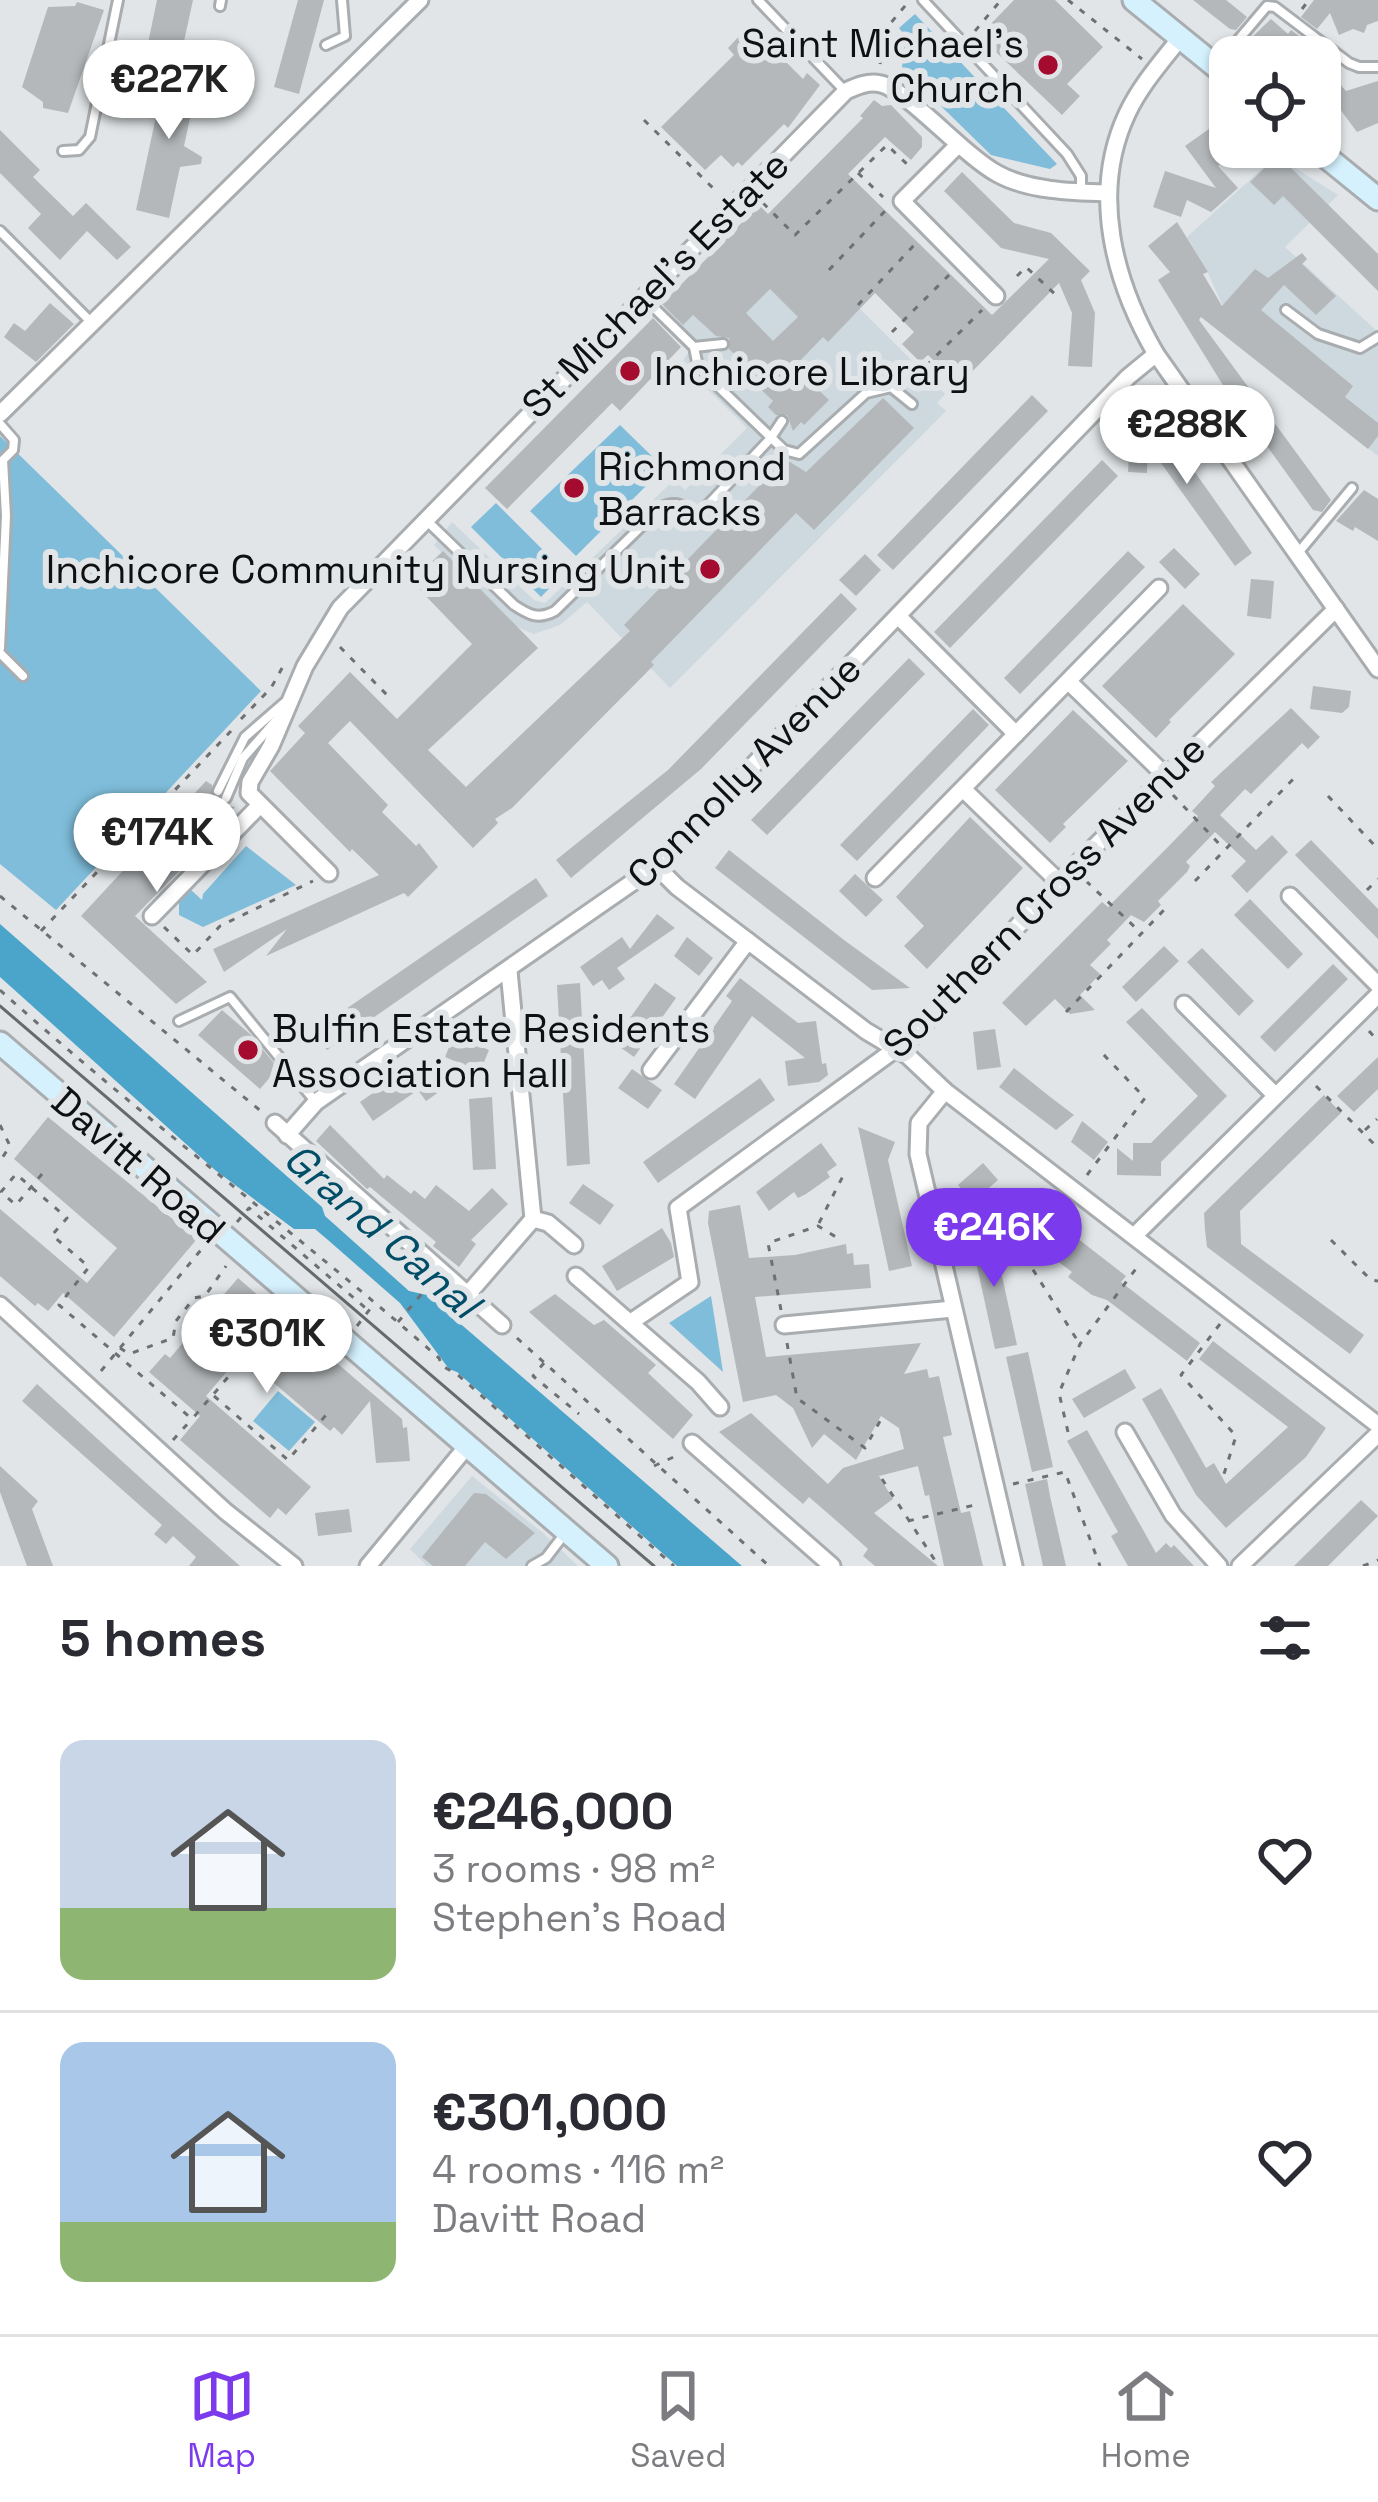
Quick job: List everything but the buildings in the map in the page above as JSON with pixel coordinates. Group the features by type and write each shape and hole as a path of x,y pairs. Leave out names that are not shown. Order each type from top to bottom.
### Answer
{"main road":[{"path":"1133,0 1209,60"},
{"path":"1339,168 1378,200"},
{"name":"Davitt Road","path":"0,1043 608,1566"}],"street":[{"path":"0,415 420,0"},
{"path":"1181,37 1129,110 1113,148 1108,193 1116,258 1142,330 1156,354 1378,668"},
{"path":"846,92 860,84 886,84 957,146 1001,176 1041,188 1108,193"},
{"name":"St Michael's Estate","path":"260,806 249,794 250,782 325,629 358,588 846,92"},
{"path":"957,146 902,201 992,300"},
{"name":"Connolly Avenue","path":"281,1129 656,866 1156,354"},
{"path":"875,878 1160,588"},
{"name":"Southern Cross Avenue","path":"631,1322 690,1282 678,1208 912,1037 1059,882 1336,609"},
{"path":"899,617 1016,734"},
{"path":"1069,682 1164,780"},
{"path":"963,789 1059,882"},
{"path":"152,916 260,806 329,873"},
{"path":"656,866 866,1031 896,1048 1378,1429 1240,1566"},
{"path":"1291,896 1378,985"},
{"path":"651,1070 748,941"},
{"path":"467,1294 533,1219 509,971"},
{"path":"1134,1237 1378,995"},
{"path":"1184,1004 1275,1095"},
{"path":"945,1091 926,1111 917,1138 1014,1566"},
{"path":"281,1129 502,1325"},
{"path":"533,1219 548,1223 574,1245"},
{"path":"576,1276 720,1407"},
{"path":"0,1305 225,1511 294,1566"},
{"path":"784,1325 953,1309"},
{"path":"1125,1432 1174,1514 1219,1566"},
{"path":"692,1443 832,1566"},
{"path":"368,1566 468,1445"}],"lane":[{"path":"63,152 79,150 90,137 118,0"},
{"path":"326,45 345,36 342,0"},
{"path":"758,0 846,92"},
{"path":"923,0 1067,154 1081,176 1081,191"},
{"path":"1247,36 1267,6 1313,36"},
{"path":"1341,57 1359,68 1378,67"},
{"path":"0,231 94,325"},
{"path":"642,297 694,347 698,368 784,451 799,454 878,387 891,387 912,404"},
{"path":"1286,310 1318,334 1360,348 1378,338"},
{"path":"694,347 723,344"},
{"path":"423,518 514,605 543,617 555,611 660,508 681,503 699,513 782,421"},
{"path":"0,424 14,440 13,450 3,460 6,516 0,651 23,676"},
{"path":"1298,553 1352,488"},
{"path":"285,708 243,758 222,794 245,737 285,708"},
{"path":"179,1021 230,997 316,1102"},
{"path":"532,1566 567,1531"}],"path":[{"path":"880,66 884,31 910,0"},
{"path":"963,43 1001,0"},
{"path":"1068,0 1144,60"},
{"path":"644,121 719,195"},
{"path":"763,203 795,235 887,145 911,169"},
{"path":"858,173 884,196"},
{"path":"829,271 892,205"},
{"path":"858,305 922,237"},
{"path":"1017,277 1026,267 1057,296"},
{"path":"892,332 954,269"},
{"path":"926,366 992,300"},
{"path":"333,643 346,650 389,697"},
{"path":"41,932 272,688 287,659"},
{"path":"1195,881 1299,773"},
{"path":"1164,780 1225,850"},
{"path":"1328,796 1378,849"},
{"path":"1073,868 1141,934"},
{"path":"152,916 193,955 220,926 329,873"},
{"path":"1367,890 1378,879"},
{"path":"0,896 281,1129"},
{"path":"1066,1012 1164,910"},
{"path":"0,990 68,1052 375,1302 439,1358 442,1366 457,1374 674,1566"},
{"path":"1075,1190 1145,1098 1103,1054"},
{"path":"1300,1070 1378,1148"},
{"path":"1362,1132 1376,1119"},
{"path":"0,1125 10,1146 0,1161"},
{"path":"42,1174 31,1187 16,1205 1,1192 16,1174 31,1187 67,1218 52,1235 89,1267 59,1305 118,1350 192,1419"},
{"path":"843,1176 818,1226 768,1244 797,1398 865,1448 880,1421"},
{"path":"233,1227 249,1208 369,1311"},
{"path":"818,1226 836,1237"},
{"path":"100,1371 205,1247 204,1237"},
{"path":"1331,1240 1371,1280 1378,1281"},
{"path":"1068,1432 1059,1393 1080,1344 1151,1249"},
{"path":"1025,1257 1080,1344"},
{"path":"118,1350 129,1354 173,1338 176,1321 194,1298 205,1296 226,1266 240,1268"},
{"path":"398,1322 435,1278"},
{"path":"344,1341 375,1302"},
{"path":"1223,1477 1236,1436 1180,1375 1230,1311"},
{"path":"502,1325 769,1566"},
{"path":"172,1441 248,1354"},
{"path":"544,1363 533,1376 580,1414"},
{"path":"212,1395 288,1460 326,1415"},
{"path":"655,1466 676,1456"},
{"path":"908,1521 1065,1472 1100,1566"},
{"path":"882,1479 936,1562"},
{"path":"1363,1566 1378,1560"}],"shaded area":[{"path":"915,14 1057,164 1050,169 991,155 902,68 905,36 899,28"},
{"path":"1263,168 1295,168 1338,195 1285,247 1378,332 1378,456 1243,350 1187,237"},
{"path":"760,208 945,394 937,403 946,411 670,688 587,602 560,625 534,634 514,626 434,545 452,522 534,600 545,603 674,480 685,490 747,428 681,363 689,352 654,316"},
{"path":"620,425 664,468 576,556 530,511"},
{"path":"0,436 261,691 56,910 0,864"},
{"path":"496,503 565,572 541,597 471,527"},
{"path":"246,846 296,885 203,927 179,915 179,900 190,889 202,900"},
{"path":"0,924 322,1207 325,1216 409,1291 427,1295 742,1566 677,1566 449,1369 400,1303 328,1240 315,1229 294,1229 215,1170 0,977"},
{"path":"711,1296 723,1372 669,1323"},
{"path":"278,1391 315,1422 289,1451 253,1421"},
{"path":"472,1476 578,1566 427,1566 410,1549"}],"tram line":[{"path":"0,1006 654,1566"}],"place":[{"name":"Saint Michael's Church","path":"1048,65"},
{"name":"Inchicore Library","path":"630,371"},
{"name":"Richmond Barracks","path":"574,488"},
{"name":"Inchicore Community Nursing Unit","path":"710,569"},
{"name":"Bulfin Estate Residents Association Hall","path":"248,1050"}],"water label":[{"name":"Grand Canal","path":"382,1230"}]}
